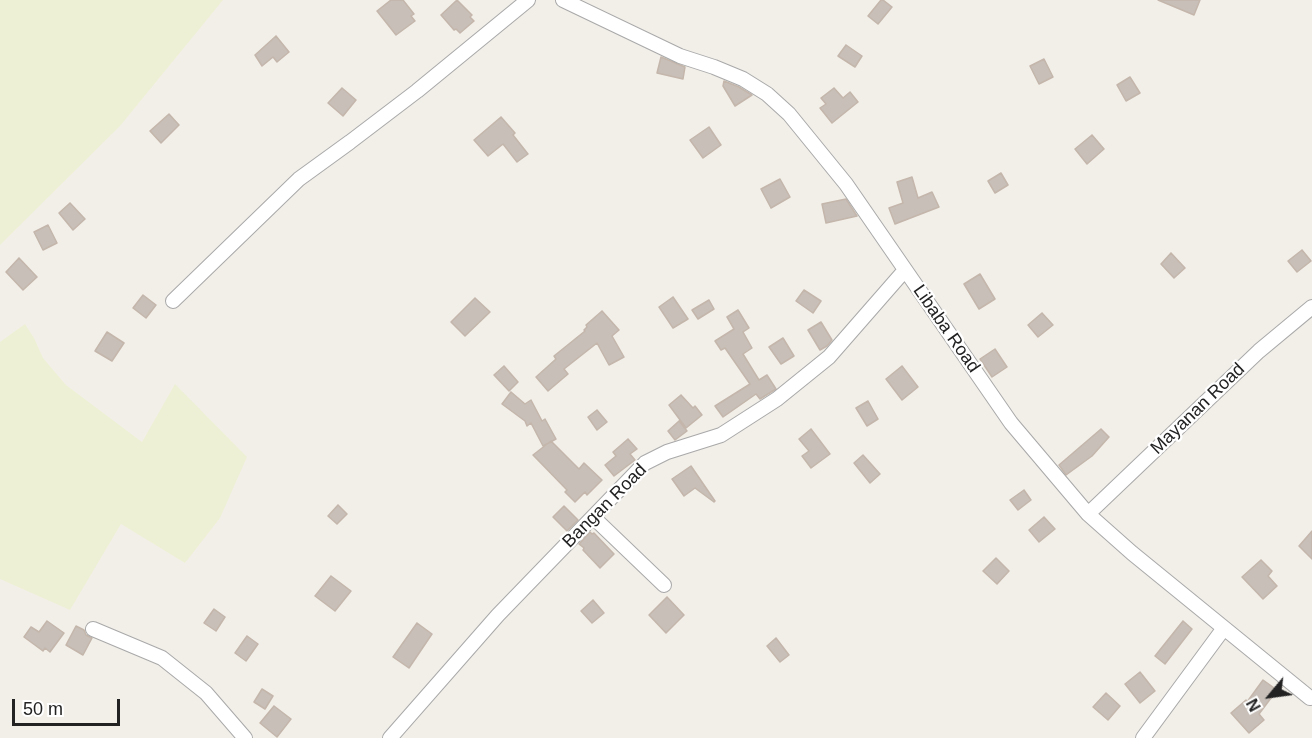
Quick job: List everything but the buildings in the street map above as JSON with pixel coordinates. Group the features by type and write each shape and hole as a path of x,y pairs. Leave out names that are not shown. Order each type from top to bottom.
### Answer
{"street":[{"path":"173,301 299,179 417,91 528,0"},
{"name":"Libaba Road","path":"563,0 680,56 743,79 767,94 789,114 846,184 1011,423 1088,514 1132,553 1310,698"},
{"name":"Bangan Road","path":"390,738 498,615 645,463 667,452 721,435 777,399 829,357 905,270"},
{"name":"Mayanan Road","path":"1088,514 1259,351 1312,307"},
{"path":"593,517 664,585"},
{"path":"1143,738 1224,628"},
{"path":"93,629 162,658 206,693 245,738"}],"green space":[{"path":"0,0 223,0 120,126 0,245"},
{"path":"25,324 43,358 66,385 142,442 175,384 247,457 220,518 185,563 121,524 70,610 0,579 0,342"}]}
